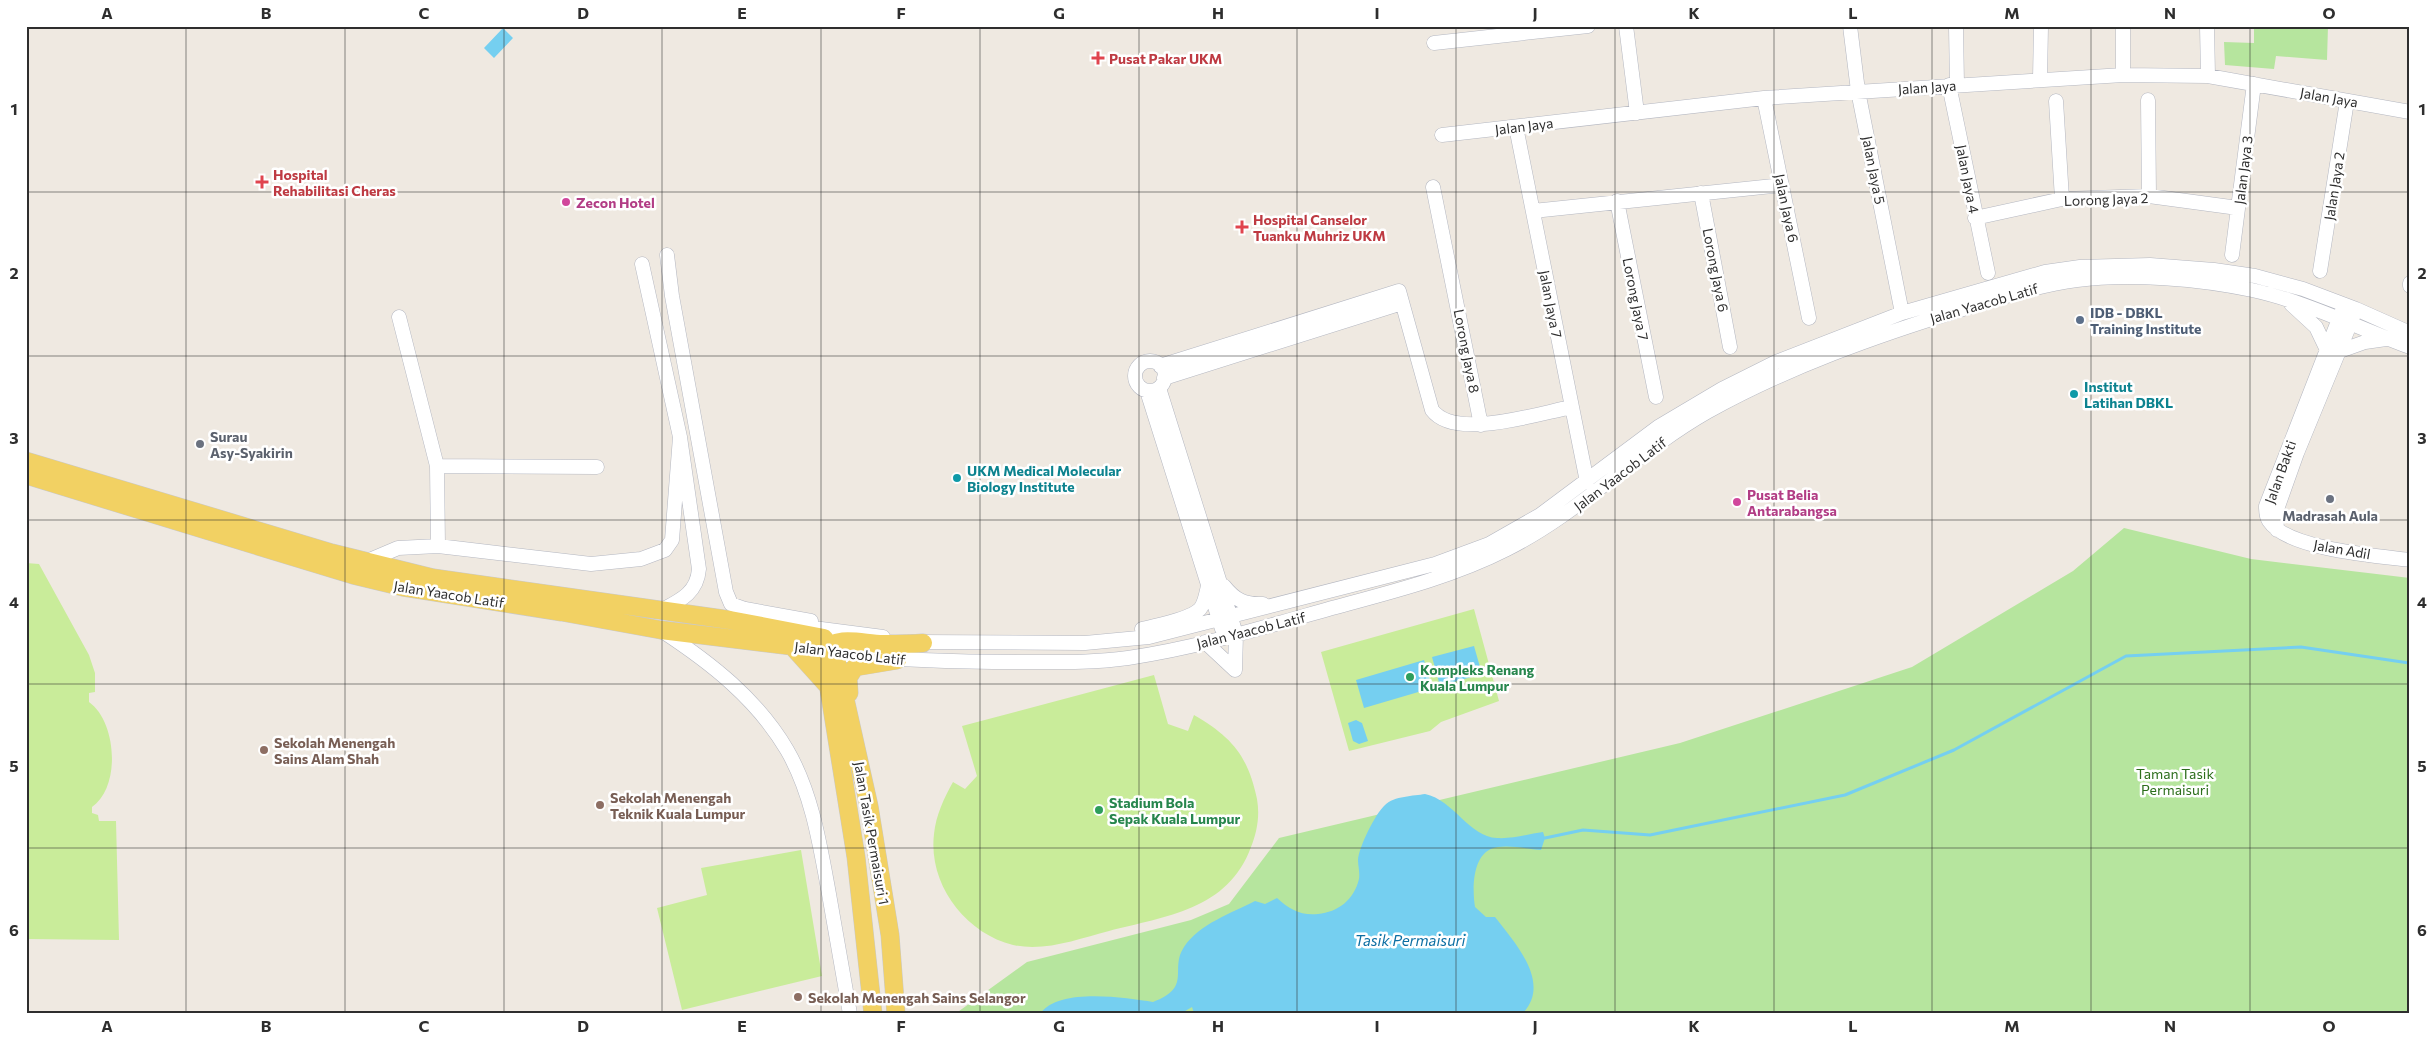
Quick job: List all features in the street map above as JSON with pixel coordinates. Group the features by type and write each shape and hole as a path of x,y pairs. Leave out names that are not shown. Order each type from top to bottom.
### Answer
{"main road":[{"name":"Jalan Yaacob Latif","path":"26,460 365,562 433,578 730,620"},
{"name":"Jalan Yaacob Latif","path":"26,475 353,576 403,587 661,630 829,650"},
{"path":"730,620 815,635 824,638 829,650 845,641 882,644 923,644"},
{"path":"792,646 828,686"},
{"name":"Jalan Tasik Permaisuri 1","path":"829,650 828,686 856,857 872,1014"},
{"name":"Jalan Tasik Permaisuri 1","path":"829,650 854,730 877,852 890,935 896,1014"},
{"path":"854,730 848,678 851,670 866,664 897,660"},
{"path":"856,857 877,852"}],"street":[{"path":"1434,43 1588,26"},
{"path":"1626,26 1637,113"},
{"name":"Jalan Jaya 5","path":"1850,26 1858,91 1902,313"},
{"name":"Jalan Jaya 4","path":"1956,26 1953,85 1975,218 1988,273"},
{"path":"2040,26 2040,79"},
{"path":"2123,26 2123,75"},
{"path":"2207,26 2208,76"},
{"name":"Jalan Jaya","path":"1442,135 1764,98 2123,75 2208,76 2410,112"},
{"name":"Jalan Jaya 3","path":"2232,255 2254,84"},
{"name":"Jalan Jaya 6","path":"1764,98 1809,318"},
{"path":"2148,100 2150,196"},
{"name":"Jalan Jaya 2","path":"2320,271 2347,101"},
{"path":"2056,102 2062,199"},
{"name":"Jalan Jaya 7","path":"1516,127 1586,482"},
{"path":"1533,211 1782,185"},
{"name":"Lorong Jaya 8","path":"1434,187 1481,425"},
{"name":"Lorong Jaya 6","path":"1701,193 1730,347"},
{"name":"Lorong Jaya 2","path":"1975,218 2062,199 2150,196 2238,208"},
{"name":"Lorong Jaya 7","path":"1617,202 1656,397"},
{"path":"667,255 672,296 726,592 731,604 745,609 825,624 851,631"},
{"path":"642,264 680,437 699,569 698,582 683,599 660,610"},
{"name":"Jalan Yaacob Latif","path":"730,620 851,631 923,644 1085,643 1149,637 1435,564 1489,544 1540,515 1658,428 1722,389 1785,358 1902,313 2045,272 2080,267 2141,265 2214,270 2254,276 2303,289 2351,307 2410,333"},
{"name":"Jalan Yaacob Latif","path":"829,650 897,660 1098,661 1153,654 1205,642 1391,592 1465,568 1506,550 1575,507 1664,440 1706,413 1820,358 1903,327 2043,286 2080,279 2146,279 2199,282 2248,289 2282,297 2410,348"},
{"path":"1205,642 1235,670 1230,635 1158,381 1400,297 1432,410 1444,421 1453,424 1481,425 1572,407"},
{"path":"2282,297 2316,327 2333,350 2386,339"},
{"name":"Jalan Bakti","path":"2278,530 2276,512 2333,350 2351,307"},
{"path":"399,317 437,466 438,546"},
{"path":"365,562 398,548 438,546 591,564 641,559 665,550 672,540 680,437"},
{"path":"437,466 597,468"},
{"name":"Jalan Adil","path":"2278,530 2298,541 2337,550 2410,560"},
{"path":"1214,582 1246,604 1279,604"},
{"path":"1085,643 1188,616 1199,610 1214,582"},
{"path":"661,630 696,653 739,689 766,719 787,750 803,783 812,811 823,860 850,1014"}],"green space":[{"path":"2254,26 2328,26 2327,60 2276,56 2274,69 2225,65 2224,42 2254,43"},
{"name":"Taman Tasik Permaisuri","path":"2124,528 2251,559 2410,578 2410,1014 955,1014 1027,962 1191,920 1229,904 1279,838 1680,743 1912,667 2073,571"},
{"path":"26,563 39,564 89,655 95,673 95,692 89,693 89,702 98,711 105,724 110,739 112,755 108,785 101,798 92,807 92,813 98,815 99,821 116,821 119,940 26,939"},
{"name":"Kompleks Renang Kuala Lumpur","path":"1474,609 1499,701 1441,722 1430,731 1349,751 1321,652"},
{"name":"Stadium Bola Sepak Kuala Lumpur","path":"1154,675 1168,724 1188,731 1194,715 1219,731 1228,740 1243,759 1249,771 1257,799 1258,818 1251,847 1241,868 1227,885 1193,907 1073,941 1049,946 1025,947 996,939 980,930 965,918 953,904 937,871 934,853 934,834 937,820 953,782 965,789 977,776 962,726"},
{"path":"801,850 822,976 682,1010 657,908 707,895 701,868"}],"water":[{"path":"503,28 513,38 494,58 484,48"},
{"path":"1474,646 1482,674 1440,686 1432,657"},
{"path":"1424,660 1432,688 1364,708 1356,680"},
{"path":"1356,720 1362,723 1368,741 1359,744 1353,741 1348,723"},
{"name":"Tasik Permaisuri","path":"1425,794 1445,803 1478,832 1487,836 1508,838 1543,832 1545,838 1541,850 1508,846 1489,850 1479,862 1474,880 1475,907 1486,917 1495,917 1512,938 1527,963 1532,976 1534,989 1531,1002 1522,1014 1199,1014 1194,1013 1192,1007 1180,1014 1040,1014 1049,1006 1062,1000 1077,997 1126,998 1153,1002 1165,996 1173,990 1176,984 1180,955 1190,939 1216,920 1255,901 1265,904 1277,898 1291,908 1306,914 1325,913 1338,908 1349,899 1357,886 1359,879 1358,860 1361,847 1381,809 1394,800"}],"waterway":[{"path":"1545,838 1583,830 1650,835 1845,795 1954,750 2126,656 2301,647 2409,663"}],"place":[{"name":"Pusat Pakar UKM","path":"1098,58"},
{"name":"Hospital Rehabilitasi Cheras","path":"262,182"},
{"name":"Zecon Hotel","path":"566,202"},
{"name":"Hospital Canselor Tuanku Muhriz UKM","path":"1242,227"},
{"name":"IDB - DBKL Training Institute","path":"2080,320"},
{"name":"Institut Latihan DBKL","path":"2074,394"},
{"name":"Surau Asy-Syakirin","path":"200,444"},
{"name":"UKM Medical Molecular Biology Institute","path":"957,478"},
{"name":"Madrasah Aula","path":"2330,499"},
{"name":"Pusat Belia Antarabangsa","path":"1737,502"},
{"name":"Kompleks Renang Kuala Lumpur","path":"1410,677"},
{"name":"Sekolah Menengah Sains Alam Shah","path":"264,750"},
{"name":"Sekolah Menengah Teknik Kuala Lumpur","path":"600,805"},
{"name":"Stadium Bola Sepak Kuala Lumpur","path":"1099,810"},
{"name":"Sekolah Menengah Sains Selangor","path":"798,997"}]}
